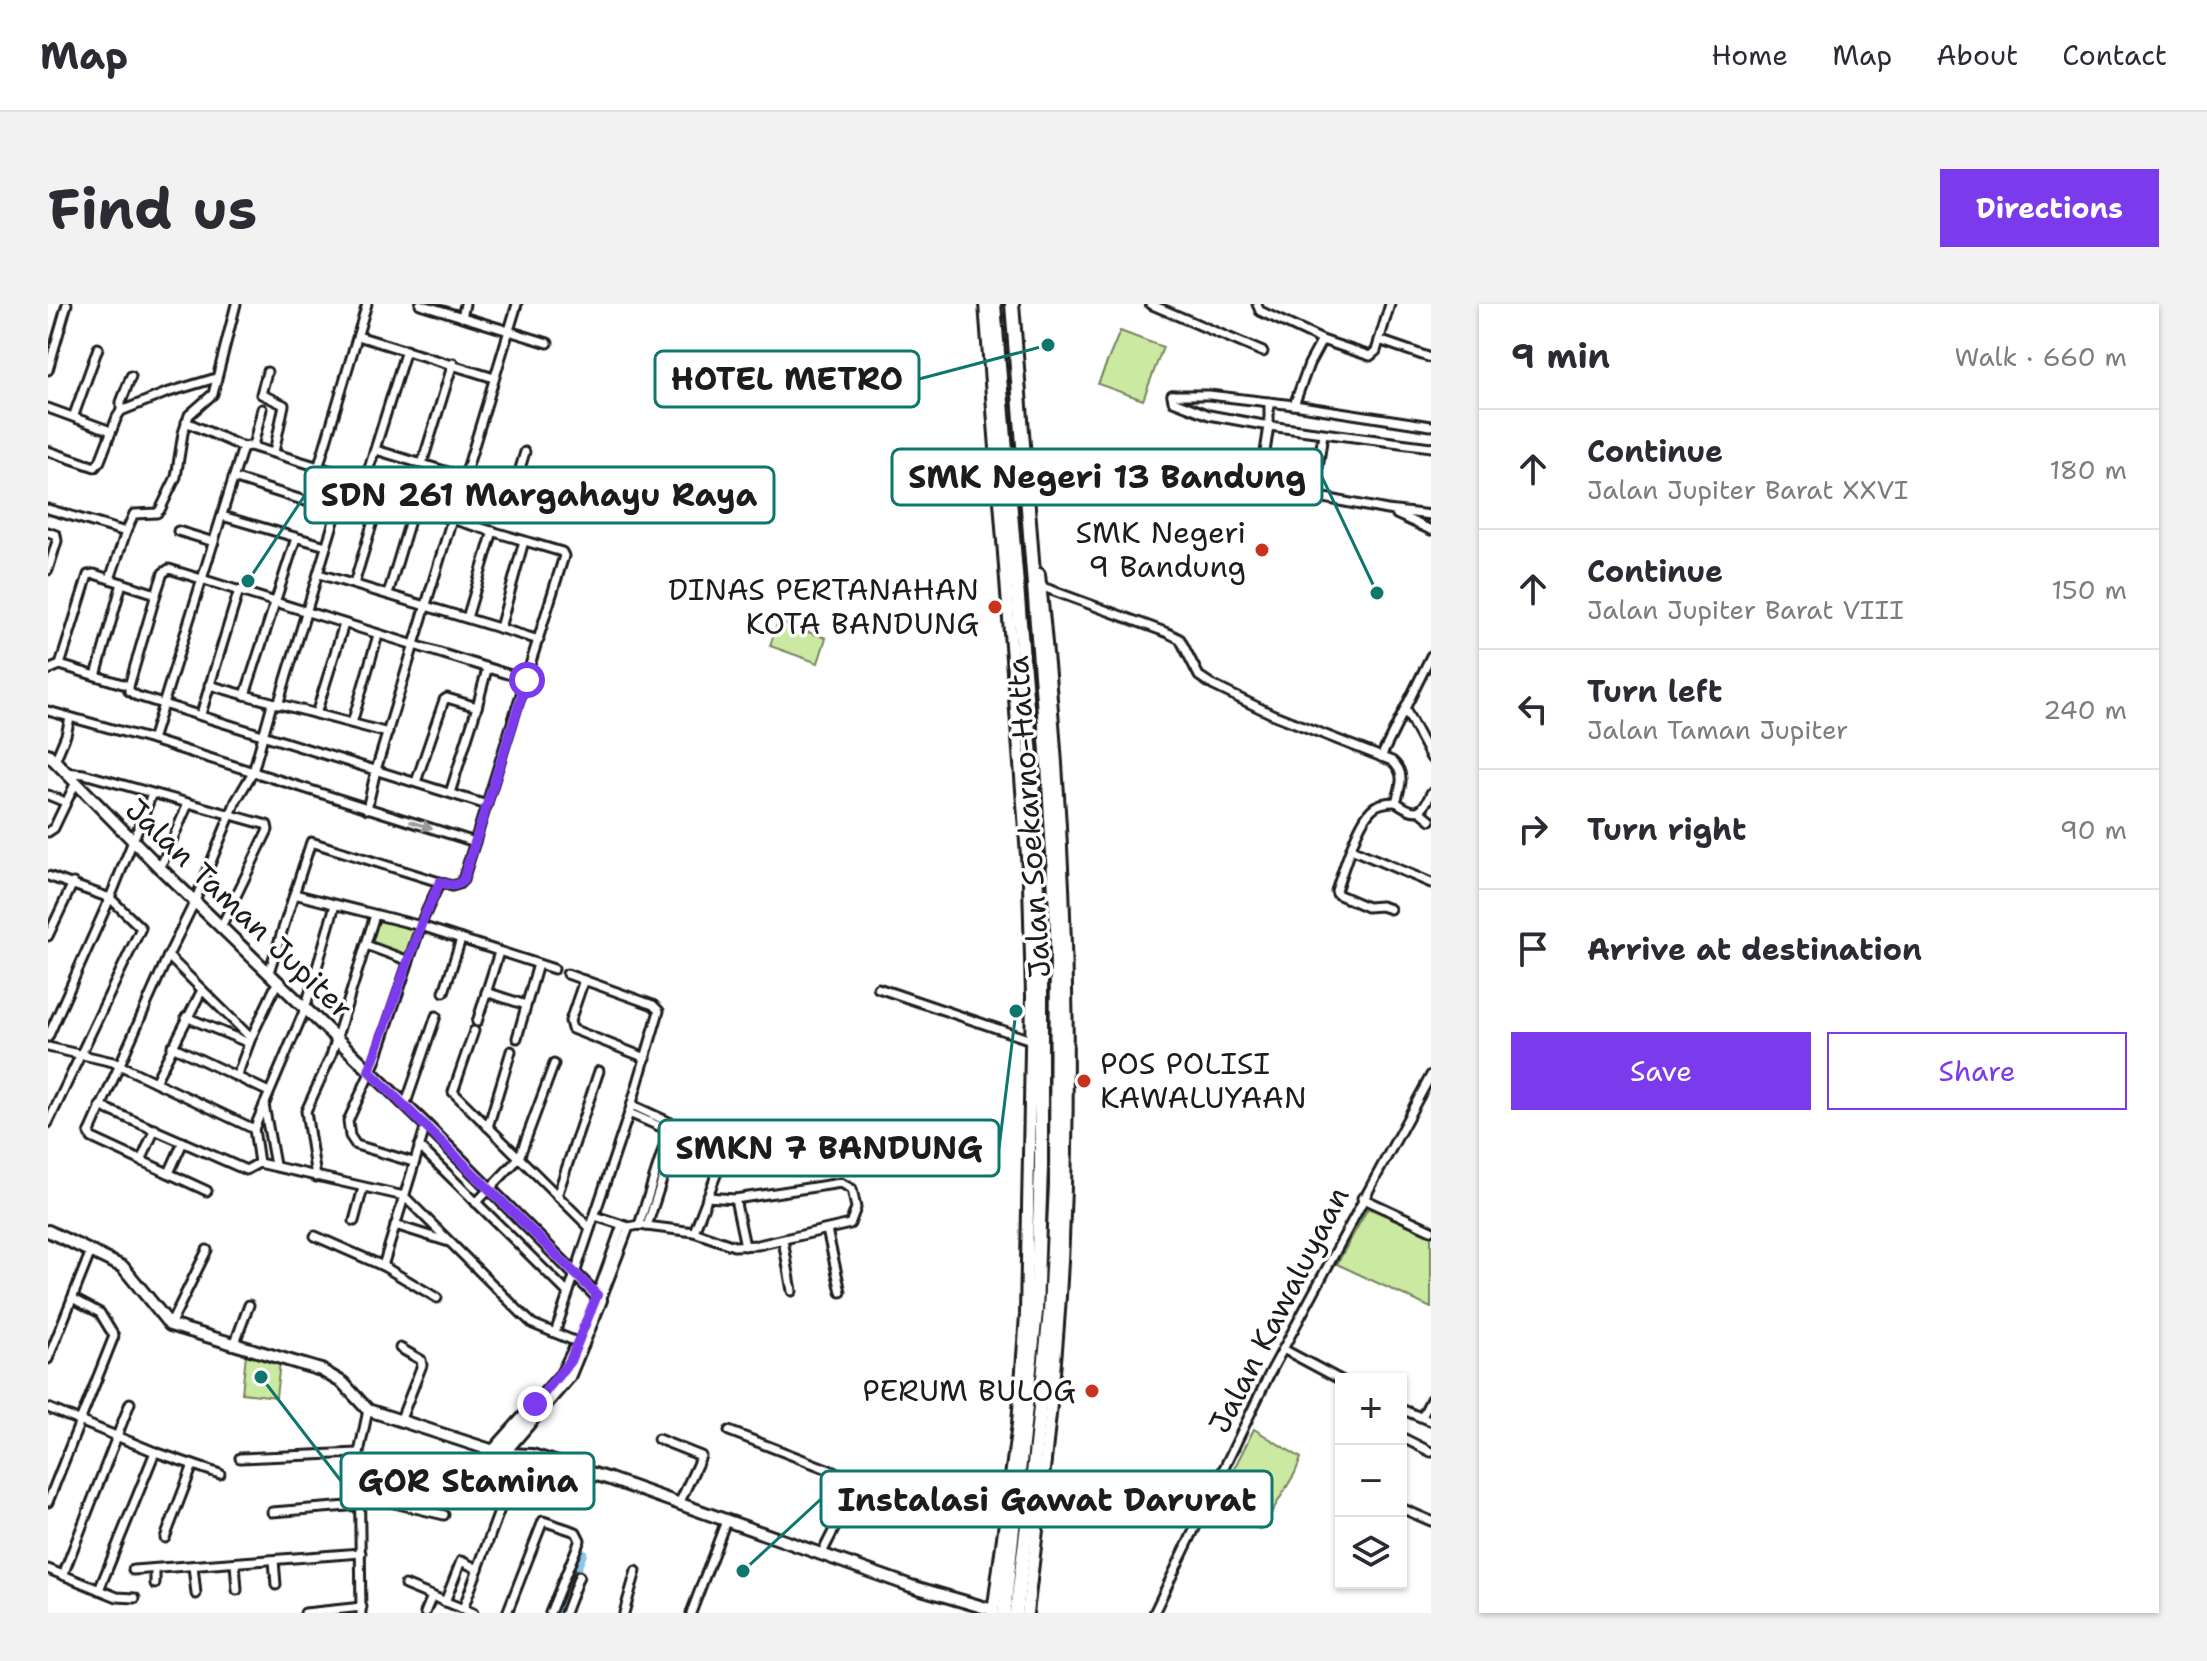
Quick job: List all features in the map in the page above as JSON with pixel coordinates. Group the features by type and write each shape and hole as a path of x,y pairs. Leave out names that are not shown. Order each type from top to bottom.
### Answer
{"highway":[{"name":"Jalan Soekarno-Hatta","path":"994,304 1031,757 1041,932 1041,1167 1036,1312 1046,1333 1016,1613"},
{"name":"Jalan Soekarno-Hatta","path":"997,1612 1050,1311 1056,1185 1057,929 1014,304"},
{"path":"1006,557 1013,528"},
{"path":"1050,796 1055,773"},
{"path":"1030,1138 1041,1167"},
{"path":"1056,1185 1065,1168"},
{"path":"1036,1312 1050,1311"}],"main road":[{"name":"Jalan Soekarno-Hatta","path":"985,304 1029,882 1031,1040 1027,1295 1021,1388 997,1612"},
{"name":"Jalan Soekarno-Hatta","path":"1025,438 1040,586 1066,941 1063,1242 1046,1333 1046,1458 1027,1613"},
{"name":"Jalan Taman Jupiter","path":"52,757 160,868 426,1125 599,1298"},
{"path":"48,1231 123,1267 170,1325 321,1370 343,1383 368,1410 503,1454 534,1456 955,1601 997,1612"},
{"path":"503,1454 566,1376 599,1298"}],"street":[{"path":"48,370 67,304"},
{"path":"110,579 134,514 157,513 176,477 186,422 196,408 213,394 236,304"},
{"path":"319,465 367,304"},
{"path":"420,304 548,343"},
{"path":"462,317 465,304"},
{"path":"367,809 376,770 517,304"},
{"path":"1150,304 1169,308 1263,352"},
{"path":"1257,304 1260,311 1322,340 1370,356 1376,351 1390,304"},
{"path":"358,336 494,378"},
{"path":"1294,405 1309,364 1322,340"},
{"path":"1379,340 1431,358"},
{"path":"74,415 98,348"},
{"path":"269,972 311,842 452,886 463,880 564,556 562,552 380,498 365,490 365,481 406,350"},
{"path":"422,464 453,363"},
{"path":"267,372 261,394 284,405 274,452"},
{"path":"48,451 95,467 121,411 121,402 131,376"},
{"path":"121,411 216,378"},
{"path":"1431,426 1269,402 1209,395 1172,395 1173,401 1209,415 1323,434 1431,447"},
{"path":"1209,395 1209,415"},
{"path":"1259,491 1269,426 1269,402"},
{"path":"48,408 111,431"},
{"path":"253,446 262,409"},
{"path":"186,422 243,447 253,446 365,481"},
{"path":"1323,434 1314,496 1431,515"},
{"path":"152,740 243,447"},
{"path":"376,450 540,500"},
{"path":"513,492 525,452"},
{"path":"207,1191 90,1136 100,1106 251,771 307,612 348,475"},
{"path":"233,478 337,511"},
{"path":"354,584 380,498"},
{"path":"388,594 414,507"},
{"path":"48,509 126,532"},
{"path":"1387,510 1431,530"},
{"path":"222,516 326,546"},
{"path":"178,531 214,542"},
{"path":"467,618 493,531"},
{"path":"48,532 56,535 57,541 48,570"},
{"path":"245,695 296,538"},
{"path":"500,628 524,541"},
{"path":"487,805 132,694 129,686 156,594 166,570 527,680"},
{"path":"60,665 86,578 94,574 156,594"},
{"path":"319,574 539,640"},
{"path":"96,676 122,583"},
{"path":"1040,586 1168,633 1180,639 1199,676 1214,686 1272,714 1396,764 1402,780 1396,802"},
{"path":"201,714 239,590"},
{"path":"316,714 344,624"},
{"path":"352,723 378,635"},
{"path":"1381,757 1431,656"},
{"path":"48,670 60,665 129,686"},
{"path":"450,793 487,669"},
{"path":"209,685 388,733"},
{"path":"416,782 444,700 447,698 477,707"},
{"path":"1405,709 1431,758"},
{"path":"48,711 152,740 475,842"},
{"path":"52,757 65,738 70,718"},
{"path":"66,772 84,774 267,825 268,830 221,927"},
{"path":"48,832 54,828 76,782"},
{"path":"1420,811 1431,793"},
{"path":"48,1037 152,794"},
{"path":"48,795 65,802"},
{"path":"1390,909 1367,907 1337,894 1351,849 1371,810 1379,805 1396,802 1407,810 1420,811 1431,820"},
{"path":"160,868 188,804"},
{"path":"1351,849 1431,883"},
{"path":"48,876 110,898 141,928 48,1123"},
{"path":"413,1162 352,1141 348,1121 440,882"},
{"path":"48,936 51,918 73,883"},
{"path":"294,894 421,926 554,969"},
{"path":"259,1163 254,1129 305,1009 335,905"},
{"path":"316,1177 306,1111 337,1039 375,915"},
{"path":"444,992 461,939"},
{"path":"366,945 409,961"},
{"path":"477,1022 499,952"},
{"path":"168,956 250,1040"},
{"path":"518,1036 538,964"},
{"path":"555,1333 631,1109 655,1032 658,1007 567,974"},
{"path":"584,980 570,1021 572,1029 646,1058"},
{"path":"237,1076 278,981"},
{"path":"878,988 1031,1040"},
{"path":"155,1082 202,990"},
{"path":"486,992 526,1005"},
{"path":"405,1106 436,1016"},
{"path":"186,1017 250,1040"},
{"path":"474,1031 453,1090 590,1228"},
{"path":"172,1046 269,1092"},
{"path":"48,1047 119,1066 254,1129"},
{"path":"488,1127 511,1051"},
{"path":"476,1203 519,1158 554,1064"},
{"path":"557,1196 599,1071"},
{"name":"Jalan Kawaluyaan","path":"1154,1613 1283,1349 1431,1075"},
{"path":"264,1105 275,1165"},
{"path":"100,1106 246,1170 259,1163 275,1165 404,1196 533,1324 580,1344"},
{"path":"631,1109 725,1152 749,1144"},
{"path":"383,1266 426,1125"},
{"path":"141,1161 155,1129"},
{"path":"643,1225 674,1129"},
{"path":"169,1173 183,1142"},
{"path":"419,1146 568,1293"},
{"path":"694,1232 725,1152"},
{"path":"595,1216 626,1226 643,1225 694,1232 723,1244 745,1246 850,1224 856,1208 852,1189 848,1185 829,1183 735,1199 707,1197"},
{"path":"354,1221 363,1188"},
{"path":"1362,1198 1431,1230"},
{"path":"735,1199 745,1246"},
{"path":"395,1225 452,1243"},
{"path":"599,1298 626,1226"},
{"path":"827,1230 841,1292"},
{"path":"315,1236 383,1266 437,1298"},
{"path":"783,1240 792,1291"},
{"path":"170,1325 207,1250"},
{"path":"48,1359 90,1253"},
{"path":"48,1502 114,1332 100,1313 72,1298"},
{"path":"234,1345 249,1305"},
{"path":"400,1348 421,1360 422,1365 401,1419"},
{"path":"1283,1349 1335,1377"},
{"path":"1407,1411 1426,1419 1431,1399"},
{"path":"63,1575 130,1403"},
{"path":"48,1408 155,1452 220,1474"},
{"path":"305,1613 362,1610 359,1453 368,1410"},
{"path":"729,1431 853,1479 856,1486 821,1555"},
{"path":"658,1439 701,1456 679,1504"},
{"path":"1407,1440 1431,1452"},
{"path":"99,1590 155,1452"},
{"path":"240,1458 359,1453"},
{"path":"503,1454 506,1493"},
{"path":"165,1538 193,1465"},
{"path":"361,1495 444,1515"},
{"path":"272,1512 361,1505"},
{"path":"463,1609 500,1509"},
{"path":"1407,1511 1431,1521"},
{"path":"507,1613 543,1521 576,1532 580,1540 550,1613"},
{"path":"691,1613 726,1521"},
{"path":"133,1570 361,1553"},
{"path":"274,1560 276,1585"},
{"path":"445,1602 461,1561 478,1569"},
{"path":"235,1563 237,1590"},
{"path":"193,1566 196,1594"},
{"path":"48,1569 117,1597 135,1598"},
{"path":"155,1569 155,1584"},
{"path":"624,1613 636,1571"},
{"path":"565,1613 579,1576"},
{"path":"405,1585 473,1613"},
{"path":"425,1613 432,1596"}],"green space":[{"path":"1120,331 1163,347 1143,400 1098,384"},
{"path":"778,622 826,638 818,663 770,646"},
{"path":"376,919 416,928 407,956 369,943"},
{"path":"1368,1208 1431,1235 1431,1308 1337,1264"},
{"path":"246,1354 280,1362 276,1397 242,1393"},
{"path":"1254,1429 1301,1458 1261,1530 1215,1506"}],"waterway":[{"path":"558,1613 583,1553"}],"place":[{"name":"HOTEL METRO","path":"1048,345"},
{"name":"SMK Negeri 9 Bandung","path":"1262,550"},
{"name":"SDN 261 Margahayu Raya","path":"248,581"},
{"name":"SMK Negeri 13 Bandung","path":"1377,593"},
{"name":"DINAS PERTANAHAN KOTA BANDUNG","path":"995,607"},
{"name":"SMKN 7 BANDUNG","path":"1016,1011"},
{"name":"POS POLISI KAWALUYAAN","path":"1084,1081"},
{"name":"GOR Stamina","path":"261,1377"},
{"name":"PERUM BULOG","path":"1092,1391"},
{"name":"Instalasi Gawat Darurat","path":"743,1571"}],"route":[{"path":"527,680 463,880 452,886 440,882 423,919 375,1062 369,1071 597,1295 570,1361 535,1404"}]}
